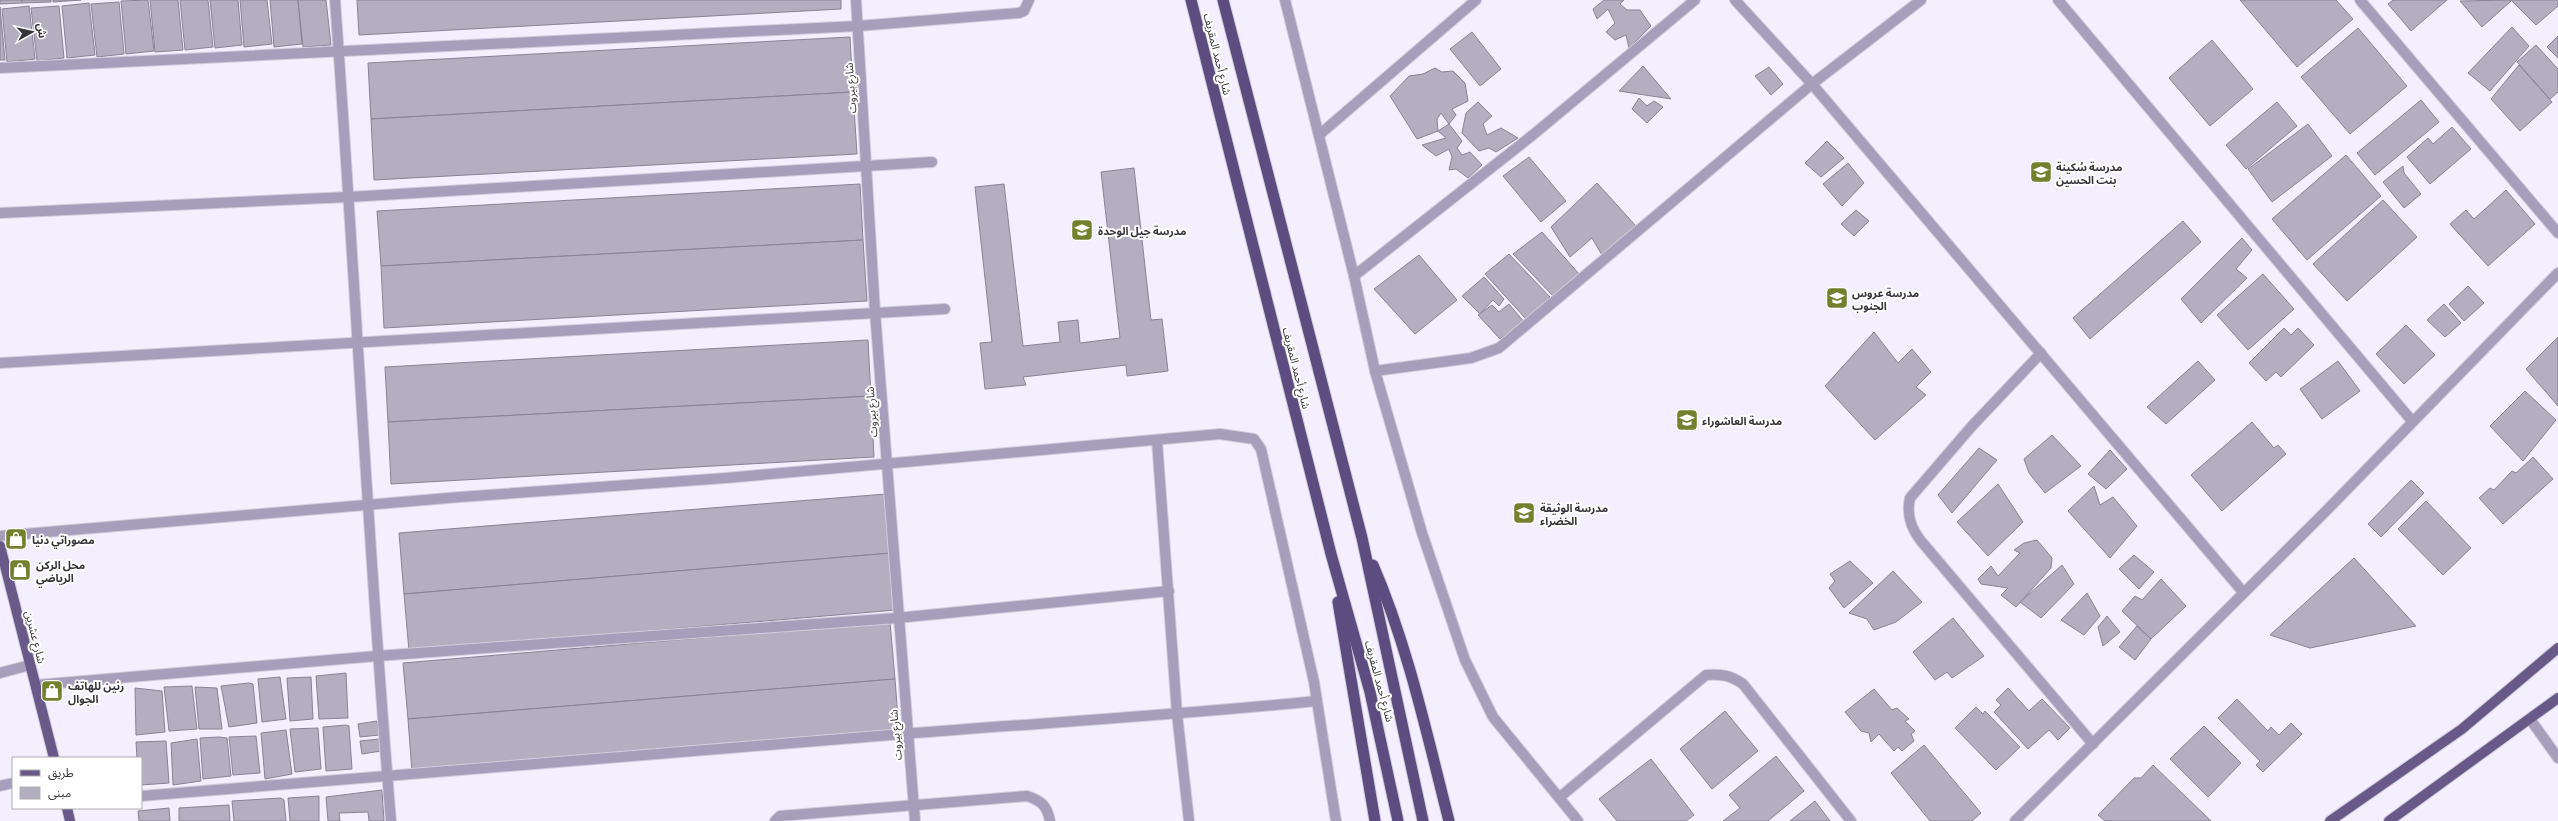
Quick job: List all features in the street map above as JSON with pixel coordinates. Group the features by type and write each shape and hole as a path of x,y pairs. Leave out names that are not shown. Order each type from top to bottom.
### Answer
{"highway":[{"name":"شارع أحمد المقريف","path":"1191,0 1331,554 1370,692 1398,821"},
{"name":"شارع أحمد المقريف","path":"1222,0 1362,538 1423,821"},
{"path":"1362,538 1388,599 1403,645 1449,821"},
{"path":"1331,554 1364,768 1375,821"},
{"path":"1444,803 1452,821"}],"main road":[{"name":"شارع عشرين","path":"0,546 3,564 54,757"},
{"path":"2330,821 2462,729 2558,648"},
{"path":"2389,821 2558,698"},
{"path":"67,809 70,821"}],"street":[{"path":"335,0 359,342 367,505 377,656 391,821"},
{"name":"شارع بيروت","path":"856,0 875,312 897,618 915,821"},
{"path":"0,68 338,50 858,26 1019,13 1024,11 1029,0"},
{"path":"1285,0 1354,276 1375,370 1422,533 1465,660 1493,717 1560,797 1578,821"},
{"path":"1319,135 1476,0"},
{"path":"1354,276 1534,134 1695,0"},
{"path":"1735,0 1812,84 2243,592"},
{"path":"1375,370 1471,358 1499,348 1812,84 1920,0"},
{"path":"2058,0 2412,422"},
{"path":"2360,0 2558,234"},
{"path":"0,213 349,197 932,162"},
{"path":"2015,821 2093,744 2558,273"},
{"path":"0,363 944,308"},
{"path":"2041,353 1910,498 1908,508 1912,530 2093,744"},
{"path":"0,536 367,505 726,478 1157,441 1220,434 1239,435 1254,438 1261,449 1317,701 1336,821"},
{"path":"1157,441 1178,714 1188,821"},
{"path":"36,685 377,656 897,618 1169,591"},
{"path":"0,673 30,665"},
{"path":"1560,797 1706,674 1720,674 1732,676 1743,684 1851,821"},
{"path":"142,796 387,778 907,734 1178,714 1317,701"},
{"path":"2530,719 2558,758"},
{"path":"0,786 12,782"},
{"path":"775,821 780,816 914,807 1027,796 1040,800 1048,809 1050,821"}],"building":[{"path":"0,0 22,0 22,3 0,4"},
{"path":"22,0 51,0 51,2 22,3"},
{"path":"53,0 81,0 53,2"},
{"path":"148,0 154,51 126,54 121,1"},
{"path":"150,0 178,0 183,50 155,52"},
{"path":"180,0 208,0 213,47 185,50"},
{"path":"210,0 238,0 242,45 215,48"},
{"path":"240,0 267,0 272,44 244,47"},
{"path":"270,0 298,0 302,44 274,47"},
{"path":"298,0 326,0 331,45 303,47"},
{"path":"357,0 841,0 841,9 359,35"},
{"path":"1604,0 1624,0 1620,4 1627,10 1640,10 1651,26 1629,48 1626,35 1615,40 1606,32 1615,23 1608,9 1597,19 1593,9"},
{"path":"2240,0 2336,0 2353,19 2297,67"},
{"path":"2393,0 2447,0 2411,31 2388,4"},
{"path":"2511,0 2558,0 2558,6 2536,25"},
{"path":"2460,1 2511,1 2482,27"},
{"path":"119,2 124,54 97,57 91,4"},
{"path":"89,3 95,55 67,58 62,6"},
{"path":"29,6 35,59 7,62 2,9"},
{"path":"59,6 64,58 37,61 31,8"},
{"path":"0,7 5,60 0,60"},
{"path":"2512,27 2529,46 2490,91 2468,73"},
{"path":"2358,28 2407,86 2350,134 2301,77"},
{"path":"1472,32 1501,69 1480,86 1450,49"},
{"path":"2558,36 2558,58 2547,47"},
{"path":"850,37 853,92 371,119 368,63"},
{"path":"2212,40 2253,89 2210,126 2169,78"},
{"path":"2536,45 2558,69 2558,92 2550,99 2517,62"},
{"path":"2519,65 2552,102 2520,131 2491,99"},
{"path":"1643,66 1671,99 1619,91"},
{"path":"1769,67 1783,84 1771,95 1755,76"},
{"path":"1435,68 1442,72 1453,71 1465,83 1468,101 1452,109 1456,115 1449,124 1441,113 1437,119 1438,131 1417,139 1390,96 1409,76 1423,74"},
{"path":"853,92 857,154 374,180 371,119"},
{"path":"1639,98 1647,106 1654,101 1663,107 1647,123 1632,109"},
{"path":"2421,100 2439,122 2375,175 2357,153"},
{"path":"1478,102 1492,116 1483,124 1487,135 1501,128 1518,138 1496,152 1489,148 1479,151 1462,133 1466,113"},
{"path":"2277,102 2297,126 2246,169 2226,145"},
{"path":"1449,124 1462,141 1457,148 1462,155 1470,152 1482,165 1468,178 1456,169 1449,170 1452,157 1449,149 1436,156 1422,145 1446,138 1438,131"},
{"path":"2308,124 2332,156 2272,202 2248,169"},
{"path":"2452,127 2471,149 2430,184 2407,157 2428,138 2433,144"},
{"path":"1827,141 1844,158 1821,177 1805,163"},
{"path":"2346,155 2381,196 2307,260 2272,219"},
{"path":"1529,157 1566,201 1541,222 1503,176"},
{"path":"1848,163 1864,183 1842,206 1823,184"},
{"path":"2403,166 2404,173 2421,194 2404,208 2383,182"},
{"path":"1134,168 1151,320 1162,319 1168,371 1127,376 1126,365 1023,377 1026,385 985,389 980,343 992,342 975,187 1004,184 1023,346 1060,342 1058,322 1078,320 1080,343 1120,338 1101,172"},
{"path":"1597,183 1636,226 1602,255 1592,238 1570,257 1551,227"},
{"path":"860,184 863,240 381,266 377,211"},
{"path":"2506,190 2535,224 2488,266 2450,224 2466,210 2474,219"},
{"path":"2383,200 2417,237 2347,301 2313,264"},
{"path":"1856,210 1869,221 1854,236 1841,224"},
{"path":"2183,221 2201,242 2090,339 2073,318"},
{"path":"1542,232 1580,275 1553,296 1513,254"},
{"path":"2242,238 2252,250 2236,269 2247,278 2201,323 2181,299"},
{"path":"863,240 867,301 384,328 381,266"},
{"path":"1509,254 1550,297 1526,319 1485,274"},
{"path":"1419,255 1457,300 1415,334 1374,289"},
{"path":"2263,274 2294,309 2248,350 2217,315"},
{"path":"1484,277 1504,299 1499,306 1493,300 1480,314 1462,296"},
{"path":"2468,286 2484,303 2464,321 2449,304"},
{"path":"1509,304 1524,322 1500,339 1478,315 1492,305 1499,312"},
{"path":"2444,304 2461,323 2445,337 2427,320"},
{"path":"2406,325 2435,355 2404,384 2376,354"},
{"path":"2284,328 2291,335 2298,328 2314,345 2281,377 2276,372 2266,381 2249,363"},
{"path":"1874,332 1898,363 1912,349 1931,372 1916,387 1926,395 1875,440 1825,386"},
{"path":"2558,337 2558,406 2526,369"},
{"path":"868,340 871,396 388,422 385,367"},
{"path":"2198,361 2215,380 2166,424 2147,407"},
{"path":"2338,361 2360,391 2322,419 2300,389"},
{"path":"2525,391 2556,420 2523,461 2490,426"},
{"path":"871,396 874,457 391,484 388,422"},
{"path":"2252,422 2274,448 2278,445 2286,454 2222,511 2191,475"},
{"path":"2052,435 2081,466 2045,493 2029,473 2024,459"},
{"path":"1979,448 1997,460 1952,513 1938,495"},
{"path":"2110,450 2127,469 2106,489 2088,474"},
{"path":"2533,457 2553,479 2503,524 2479,498 2490,488 2494,490 2512,471 2516,473"},
{"path":"2411,480 2424,493 2381,537 2368,524"},
{"path":"1998,484 2023,522 1988,556 1957,522"},
{"path":"2094,486 2100,505 2113,497 2137,526 2110,558 2068,511"},
{"path":"886,494 891,553 404,594 399,533"},
{"path":"2426,501 2471,548 2443,575 2398,529"},
{"path":"2037,540 2052,558 2051,568 2016,607 2001,595 2008,588 1981,584 1978,579 1991,566 1998,576 2020,553 2014,550 2024,543"},
{"path":"891,553 896,610 409,651 404,594"},
{"path":"2134,555 2154,572 2139,589 2119,569"},
{"path":"2354,558 2416,626 2310,648 2270,635"},
{"path":"1850,561 1873,583 1844,608 1829,588 1835,581 1830,574"},
{"path":"2062,565 2074,584 2041,618 2020,602"},
{"path":"1893,571 1922,602 1896,622 1874,630 1867,619 1849,613"},
{"path":"2161,579 2186,606 2151,639 2122,611 2135,596 2142,600"},
{"path":"2087,593 2100,616 2084,635 2061,620"},
{"path":"2107,616 2120,632 2103,646 2098,627"},
{"path":"1953,618 1984,656 1952,678 1947,672 1935,680 1913,652"},
{"path":"890,622 895,679 408,719 403,663"},
{"path":"2137,626 2151,639 2135,660 2119,647"},
{"path":"346,673 348,718 319,719 316,676"},
{"path":"280,677 286,719 262,722 258,679"},
{"path":"311,677 313,719 290,721 287,678"},
{"path":"895,679 899,732 412,772 408,719"},
{"path":"249,683 253,684 257,723 229,727 221,686"},
{"path":"192,686 197,729 169,731 164,687"},
{"path":"195,687 217,688 222,729 199,729"},
{"path":"135,688 162,691 165,732 136,735"},
{"path":"2008,688 2029,711 2042,699 2070,728 2058,740 2049,730 2028,749 1994,712 2001,705 1996,700"},
{"path":"1874,689 1892,710 1897,708 1909,719 1905,721 1915,731 1911,734 1914,741 1902,751 1898,747 1894,751 1879,734 1871,742 1869,733 1861,731 1845,712"},
{"path":"2237,699 2268,731 2271,727 2279,735 2291,723 2302,734 2263,772 2256,765 2260,761 2218,718"},
{"path":"1976,707 1983,714 1985,711 2020,747 1996,770 1955,728"},
{"path":"1725,711 1758,751 1712,789 1680,749"},
{"path":"377,721 379,735 360,737 358,724"},
{"path":"349,726 352,769 326,771 323,727"},
{"path":"2204,726 2241,763 2208,797 2170,759"},
{"path":"318,728 321,769 295,772 290,729"},
{"path":"286,730 292,774 265,779 261,733"},
{"path":"256,736 260,773 233,775 229,737"},
{"path":"200,738 227,738 231,776 203,779"},
{"path":"197,739 201,781 173,785 171,743"},
{"path":"379,739 381,751 362,754 360,741"},
{"path":"166,741 169,783 142,785 142,757 137,757 136,742"},
{"path":"1924,745 1981,813 1972,821 1930,821 1891,773"},
{"path":"1776,756 1804,791 1768,821 1723,821 1740,808 1729,795"},
{"path":"1651,759 1694,815 1686,821 1617,821 1599,799"},
{"path":"2153,765 2211,821 2105,821 2098,815 2134,778 2141,778"},
{"path":"382,790 384,821 369,821 368,812 339,813 340,821 328,821 326,797"},
{"path":"319,796 319,821 290,821 288,798"},
{"path":"281,798 284,800 286,821 234,821 232,801"},
{"path":"1815,801 1830,821 1790,821"},
{"path":"229,805 230,821 179,821 179,808"},
{"path":"169,808 170,821 139,821 138,811"}],"place":[{"name":"مدرسة سُكينة بنت الحسين","path":"2041,172"},
{"name":"مدرسة جيل الوحدة","path":"1082,230"},
{"name":"مدرسة عروس الجنوب","path":"1837,298"},
{"name":"مدرسة العاشوراء","path":"1687,420"},
{"name":"مدرسة الوثيقة الخضراء","path":"1524,513"},
{"name":"مصوراتي دنيا","path":"16,539"},
{"name":"محل الركن الرياضي","path":"20,570"},
{"name":"رنين للهاتف الجوال","path":"52,691"}]}
